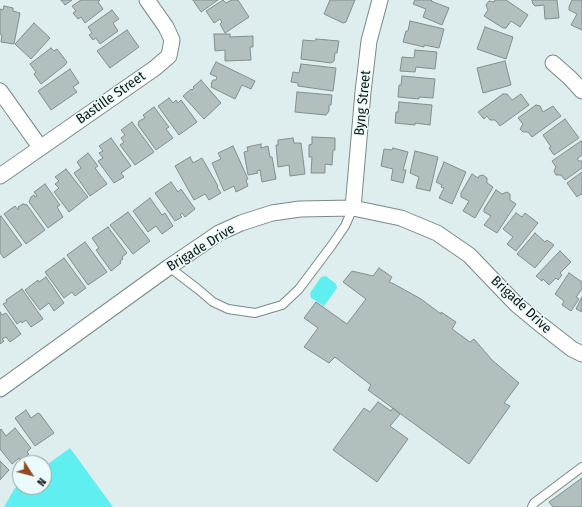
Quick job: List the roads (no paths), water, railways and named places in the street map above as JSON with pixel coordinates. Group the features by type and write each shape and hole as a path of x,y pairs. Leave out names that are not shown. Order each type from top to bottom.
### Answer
{"street":[{"name":"Bastille Street","path":"0,176 155,68 169,56 172,40 166,27 147,0"},
{"name":"Byng Street","path":"353,208 369,41 380,0"},
{"path":"552,63 570,78 582,91"},
{"path":"0,91 40,147"},
{"name":"Brigade Drive","path":"0,389 168,267 219,233 241,223 272,213 300,209 353,208 401,218 438,233 469,255 517,305 572,350 582,354"}],"lane":[{"path":"168,267 213,302 228,309 254,313 282,305 299,289 332,245 345,226 353,208"},
{"path":"532,507 534,503 582,467"}]}
